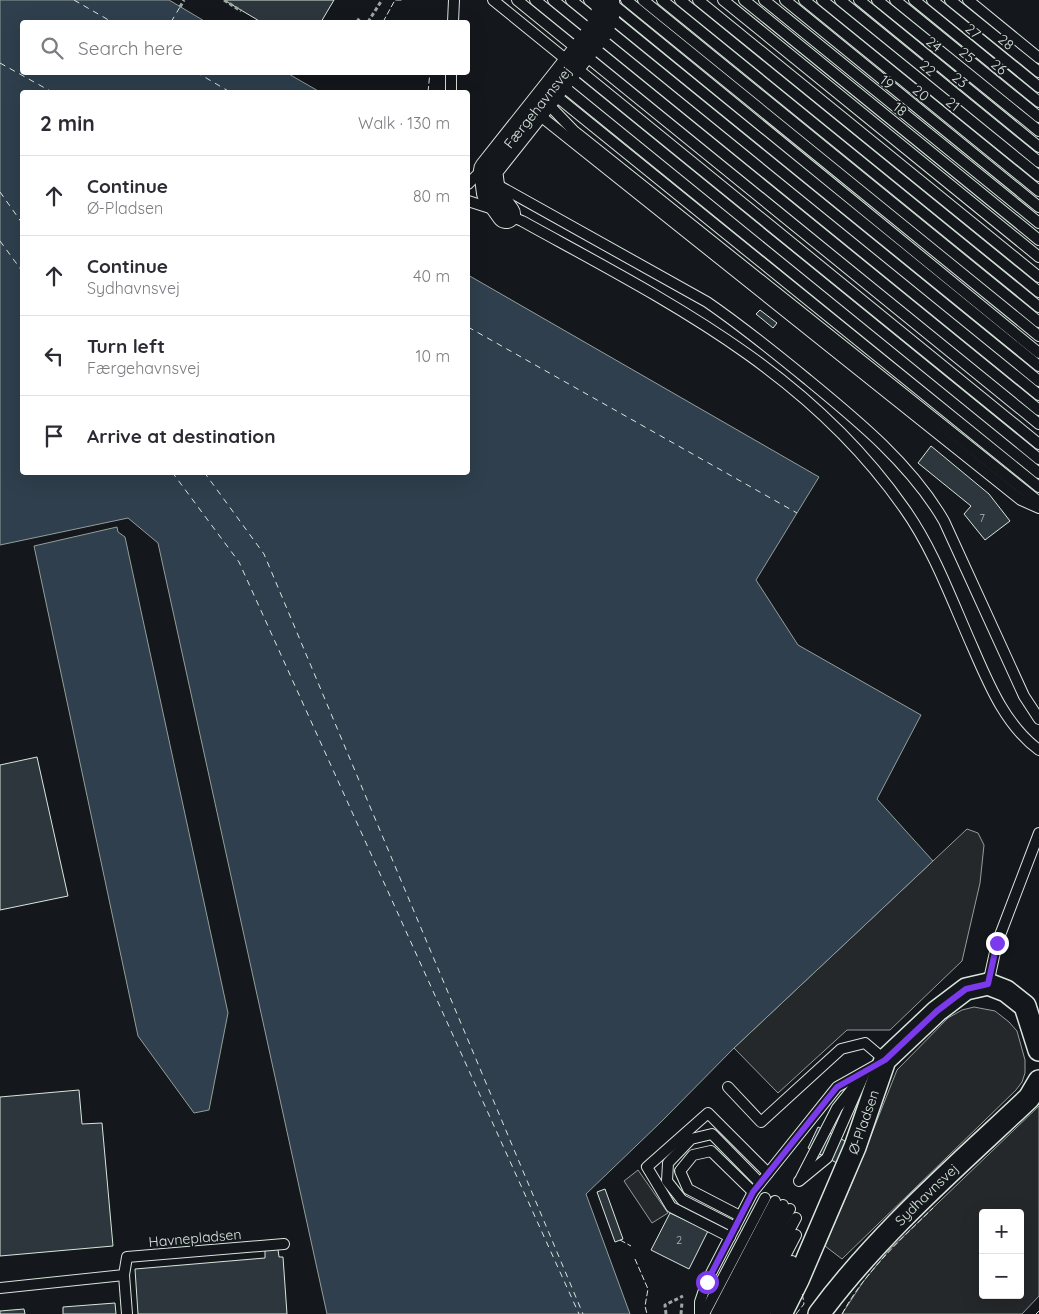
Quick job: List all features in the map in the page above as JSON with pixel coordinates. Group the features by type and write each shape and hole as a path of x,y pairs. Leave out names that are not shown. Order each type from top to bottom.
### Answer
{"street":[{"name":"Færgehavnsvej","path":"506,214 491,194 488,170 596,38"},
{"path":"885,1060 937,1011 966,989 988,984 1006,991 1025,1006 1039,1050"},
{"name":"Ø-Pladsen","path":"781,1314 798,1280 855,1146 885,1060"},
{"name":"Sydhavnsvej","path":"819,1314 843,1282 884,1237 1029,1098 1039,1081"}],"lane":[{"path":"453,0 453,20"},
{"path":"493,0 596,38 1039,395"},
{"path":"517,0 596,38 1039,381"},
{"path":"535,0 596,38 1039,366"},
{"path":"553,0 1039,424"},
{"path":"571,0 596,38 1039,474"},
{"path":"662,0 1039,307"},
{"path":"680,0 1039,292"},
{"path":"698,0 1039,277"},
{"path":"723,0 1039,257"},
{"name":"18","path":"744,0 1039,240"},
{"name":"19","path":"764,0 1039,223"},
{"name":"20","path":"785,0 1039,207"},
{"name":"21","path":"804,0 1039,191"},
{"name":"22","path":"822,0 1039,176"},
{"name":"23","path":"840,0 1039,162"},
{"name":"24","path":"859,0 1039,147"},
{"name":"25","path":"877,0 1039,132"},
{"name":"26","path":"896,0 1039,117"},
{"name":"27","path":"914,0 1039,102"},
{"name":"28","path":"932,0 1039,87"},
{"path":"950,0 1039,72"},
{"path":"968,0 1039,58"},
{"path":"596,38 632,20 647,1 1039,322"},
{"path":"470,182 556,96 596,38 640,11"},
{"path":"640,11 1039,336"},
{"path":"596,38 632,20"},
{"path":"632,20 1039,353"},
{"path":"596,38 1039,410"},
{"path":"596,38 1039,444"},
{"path":"596,38 1039,459"},
{"path":"451,90 452,75"},
{"path":"556,96 1039,486"},
{"path":"548,104 574,131 1039,502"},
{"path":"538,114 1021,500 1039,508"},
{"path":"478,174 707,302 754,335 847,411 898,462 933,502 944,521 1024,696 1039,720"},
{"path":"470,202 522,221 706,325 770,370 832,422 858,449 905,508 928,548 988,682 1004,710 1022,734 1039,750"},
{"path":"988,984 997,943 1039,833"},
{"path":"728,1087 761,1122 840,1049 864,1043 885,1060"},
{"name":"Ø-Pladsen","path":"700,1314 700,1302 707,1282 753,1192 837,1087 885,1060"},
{"path":"865,1072 828,1158 798,1182 837,1108 865,1072"},
{"path":"730,1237 671,1207 647,1167 708,1113 768,1173"},
{"path":"735,1227 682,1200 667,1181 668,1163 691,1139 712,1134 760,1183"},
{"path":"740,1216 688,1189 680,1170 693,1155 711,1150 753,1192"},
{"path":"704,1314 765,1198"},
{"path":"716,1314 786,1208"},
{"path":"725,1314 786,1208"},
{"path":"735,1314 786,1208"},
{"path":"745,1314 786,1208"},
{"path":"755,1314 796,1235"},
{"name":"Havnepladsen","path":"124,1275 127,1257 284,1244"},
{"path":"765,1314 792,1261"},
{"path":"0,1288 124,1275 127,1314"}],"path":[{"path":"180,7 184,0"},
{"path":"224,0 241,10"},
{"path":"369,20 382,0"},
{"path":"666,1314 665,1305 683,1296"}],"shaded area":[{"path":"967,829 978,833 984,845 980,883 962,961 890,1030 847,1030 778,1093 734,1048"},
{"path":"974,1007 995,1011 1017,1031 1025,1060 1025,1073 1022,1082 842,1259 825,1246 897,1070 948,1018 962,1010"},
{"path":"1039,1106 1039,1296 1022,1314 842,1314 863,1282 889,1250"},
{"path":"638,1170 668,1213 652,1223 624,1181"}],"water":[{"path":"0,0 169,0 203,20 20,20 20,75 290,75 317,90 20,90 20,475 470,475 470,276 819,477 756,580 798,645 921,715 877,799 933,861 734,1048 586,1194 630,1314 327,1314 158,543 128,518 0,545"},
{"path":"117,527 118,532 125,537 228,1013 209,1110 194,1113 138,1036 34,546"}],"building":[{"path":"224,0 334,0 322,20 258,20"},
{"path":"760,310 777,323 773,328 756,314"},
{"path":"931,446 989,494 1010,521 985,540 964,514 971,506 918,463"},
{"path":"37,757 68,896 0,910 0,765"},
{"path":"79,1090 82,1124 102,1123 113,1246 0,1256 0,1097"},
{"path":"818,1127 847,1142 837,1163 808,1148"},
{"path":"605,1189 623,1239 615,1242 597,1192"},
{"path":"670,1213 708,1231 689,1269 651,1250"},
{"path":"278,1249 279,1257 283,1257 287,1314 138,1314 135,1269 265,1258 265,1250"},
{"path":"115,1303 116,1314 63,1314 63,1307"},
{"path":"24,1309 25,1314 0,1314 0,1311"}],"ferry route":[{"path":"74,0 109,20"},
{"path":"172,20 180,7"},
{"path":"0,63 20,74"},
{"path":"22,75 48,90"},
{"path":"201,75 227,90"},
{"path":"0,192 20,220"},
{"path":"0,241 20,268"},
{"path":"470,328 797,513"},
{"path":"174,475 239,562 579,1314"},
{"path":"206,475 264,554 583,1314"}],"fence":[{"path":"384,20 395,0 402,0"},
{"path":"428,90 430,75"},
{"path":"842,1314 861,1284 872,1271 895,1245 933,1208"},
{"path":"620,1240 631,1246"},
{"path":"635,1259 648,1289 645,1306 647,1314"},
{"path":"796,1314 804,1304 802,1292"},
{"path":"1036,1314 1039,1311"}],"route":[{"path":"707,1282 753,1192 837,1087 885,1060 937,1011 966,989 988,984 997,943"}]}
